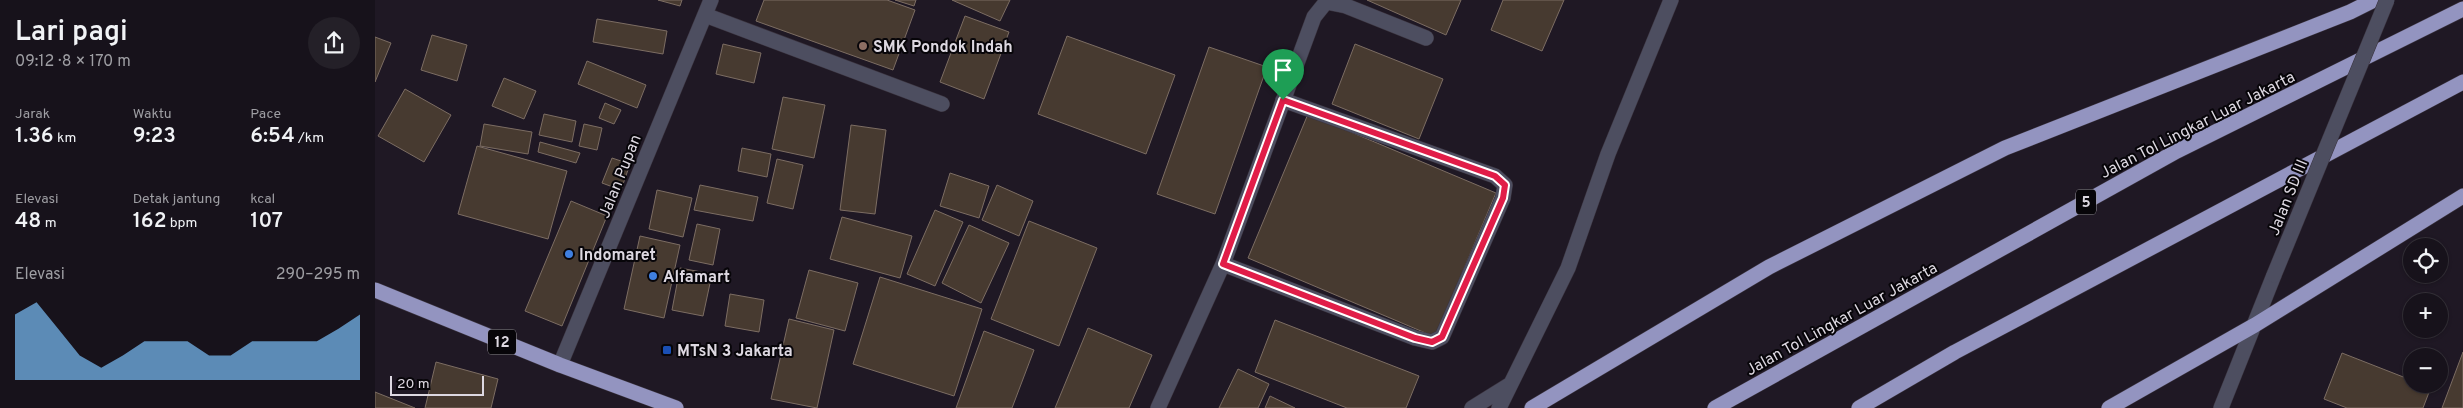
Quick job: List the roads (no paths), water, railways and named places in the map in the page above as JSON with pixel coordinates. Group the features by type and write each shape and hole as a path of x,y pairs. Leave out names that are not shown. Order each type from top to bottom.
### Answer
{"highway":[{"path":"1532,408 1769,267 2005,148 2350,12 2374,0"},
{"name":"Jalan Tol Lingkar Luar Jakarta","path":"1715,408 2177,151 2463,9"},
{"path":"1859,408 1955,352 2463,82"},
{"path":"2109,408 2255,325 2463,196"},
{"name":"12","path":"375,290 560,365 676,408"}],"street":[{"name":"Jalan Pupan","path":"560,365 711,0"},
{"path":"1499,408 1568,268 1608,154 1671,0"},
{"name":"Jalan SD III","path":"2221,408 2387,0"},
{"path":"1158,408 1223,264 1314,17 1327,2 1346,6 1426,38"},
{"path":"705,15 942,104"},
{"path":"1223,264 1415,338 1432,342 1442,337 1503,198 1505,185 1495,176 1283,100"},
{"path":"1472,408 1511,385"}],"place":[{"name":"SMK Pondok Indah","path":"863,46"},
{"name":"Indomaret","path":"569,254"},
{"name":"Alfamart","path":"653,276"},
{"name":"MTsN 3 Jakarta","path":"667,350"}]}
